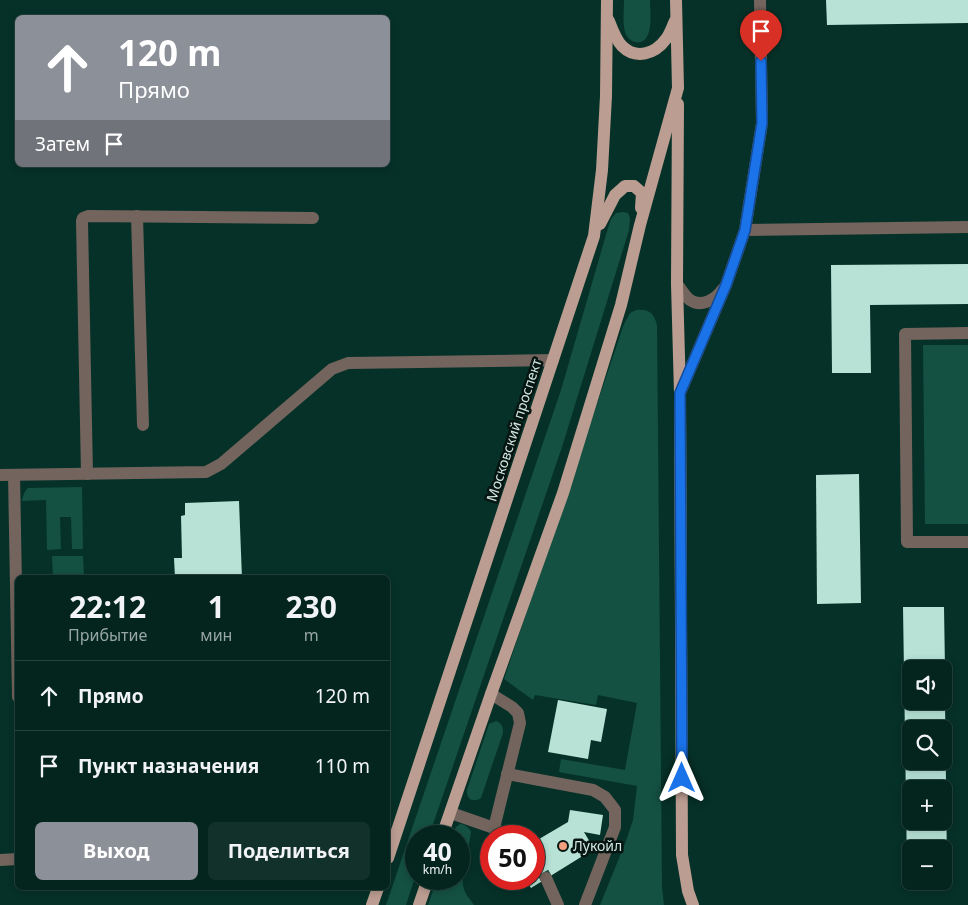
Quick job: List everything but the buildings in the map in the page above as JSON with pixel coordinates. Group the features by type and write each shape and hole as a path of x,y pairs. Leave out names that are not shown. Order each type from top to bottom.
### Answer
{"main road":[{"name":"Московский проспект","path":"390,852 594,236 602,170 606,96 607,0"},
{"path":"676,0 682,855 688,891 693,905"},
{"path":"607,17 620,45 631,53 642,54 655,50 666,39 676,17"},
{"path":"446,825 566,483 621,305 640,225 678,88"},
{"path":"594,236 615,195 625,186 634,186 642,193 640,225"},
{"path":"372,905 377,890"},
{"path":"419,905 424,890"}],"street":[{"path":"680,393 726,285 745,230 762,123 760,0"},
{"path":"137,216 142,425"},
{"path":"87,474 82,221 84,217 313,218"},
{"path":"745,230 968,227"},
{"path":"677,284 690,300 698,303 707,302 714,298 720,294 726,285"},
{"path":"968,333 905,334 907,542 968,542"},
{"path":"0,475 206,472 220,464 332,369 348,363 553,360"},
{"path":"14,475 16,575"},
{"path":"491,694 512,707 518,714 520,723 495,825"},
{"path":"507,774 593,790 605,797 615,810 615,827 585,905"},
{"path":"450,813 485,825"},
{"path":"0,860 15,859"},
{"path":"546,878 558,905"}],"green space":[{"path":"624,0 650,0 651,19 649,33 646,39 641,42 634,42 626,35"},
{"path":"616,213 628,213 630,218 629,230 562,447 433,825 413,825 561,390 611,219"},
{"path":"636,310 644,310 650,313 657,325 662,887 664,905 600,905 633,820 637,786 559,772 561,759 625,770 637,703 598,695 596,705 535,695 533,700 504,679 624,324 630,313"},
{"path":"923,345 968,345 968,524 925,524"},
{"path":"82,487 83,549 72,549 71,517 60,517 61,549 47,550 46,500 22,501 25,493 28,488"},
{"path":"52,556 83,556 84,575 53,575"},
{"path":"496,721 502,726 503,733 481,798 473,800 469,798 467,790 489,724"},
{"path":"405,849 405,890 411,890 406,905 386,905"},
{"path":"433,890 464,890 474,905 428,905"}],"place":[{"name":"Лукойл","path":"563,846"}],"route":[{"path":"682,778 680,393 726,285 745,230 762,123 761,61"}]}
